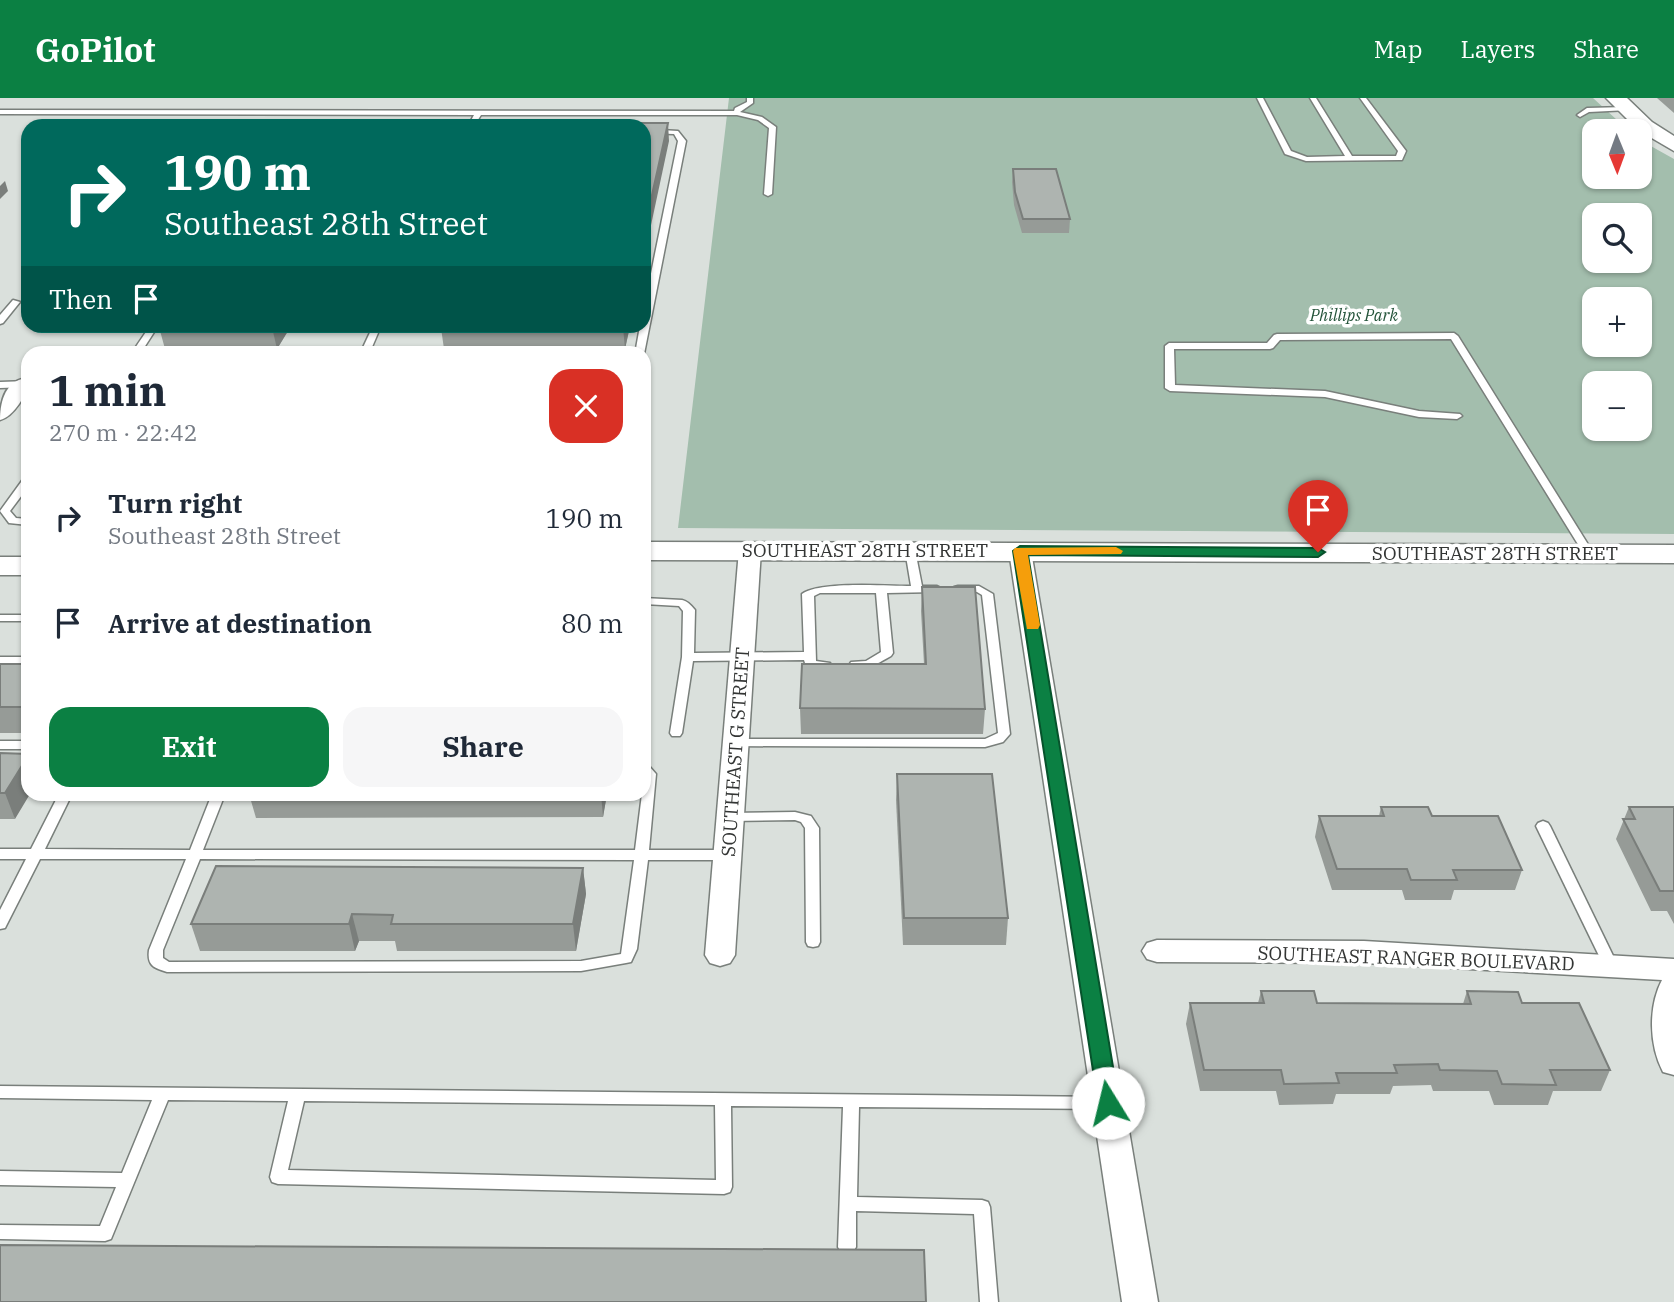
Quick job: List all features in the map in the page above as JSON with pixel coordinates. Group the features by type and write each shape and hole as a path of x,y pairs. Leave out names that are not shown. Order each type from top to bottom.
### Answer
{"main road":[{"path":"1621,104 1674,145"},
{"name":"SOUTHEAST 28TH STREET","path":"651,551 1674,554"},
{"path":"0,566 21,566"}],"street":[{"path":"0,414 21,390"},
{"name":"SOUTHEAST G STREET","path":"720,955 750,550"},
{"path":"1020,551 1140,1302"},
{"name":"SOUTHEAST RANGER BOULEVARD","path":"1157,951 1364,952 1674,971"},
{"path":"1674,986 1666,1018 1674,1063"}],"lane":[{"path":"1259,98 1288,152 1306,159 1399,158 1402,151 1363,98"},
{"path":"1313,98 1351,160"},
{"path":"737,113 741,106 750,103 750,99"},
{"path":"1580,115 1587,110 1621,104"},
{"path":"0,112 737,113 760,118 773,127 768,194"},
{"path":"475,119 478,113"},
{"path":"651,131 676,132 682,141 651,295"},
{"path":"0,302 16,302 0,321"},
{"path":"1457,416 1419,414 1325,394 1170,387 1170,346 1270,346 1277,337 1454,336 1589,554"},
{"path":"0,385 21,385"},
{"path":"21,489 5,511 13,521 21,522"},
{"path":"909,550 917,589"},
{"path":"736,743 985,743 999,739 1003,734 987,594 979,589 881,589 819,590 808,594 810,663 869,664 887,653 881,589"},
{"path":"651,601 682,603 689,610 688,657 676,733"},
{"path":"0,618 21,618"},
{"path":"688,657 809,656"},
{"path":"0,661 21,661"},
{"path":"0,745 21,745"},
{"path":"0,924 62,801"},
{"path":"216,801 156,950 155,960 167,967 581,965 626,958 647,801"},
{"path":"730,817 795,816 806,819 811,828 813,942"},
{"path":"1543,826 1611,966"},
{"path":"0,854 728,855"},
{"path":"0,1092 1108,1103"},
{"path":"0,1232 105,1234 163,1093"},
{"path":"298,1094 278,1177 724,1187 723,1099"},
{"path":"846,1247 851,1100"},
{"path":"0,1178 127,1180"},
{"path":"848,1204 982,1207 989,1302"}],"green space":[{"name":"Phillips Park","path":"729,98 1593,98 1616,119 1582,119 1582,189 1652,189 1652,147 1674,159 1674,534 678,528"}],"building":[{"path":"651,123 668,123 651,200"},
{"path":"1013,169 1056,169 1070,219 1023,219 1015,192"},
{"path":"922,587 975,587 985,709 800,708 802,664 926,664"},
{"path":"0,664 21,664 21,707 0,707"},
{"path":"0,753 21,754 21,767 5,793 0,793"},
{"path":"897,774 992,774 1008,918 904,918"},
{"path":"1381,807 1428,807 1432,816 1498,816 1522,870 1453,870 1457,880 1411,880 1407,869 1337,869 1319,816 1384,816"},
{"path":"1629,807 1674,807 1674,891 1660,891 1623,819 1635,819"},
{"path":"216,866 583,868 573,924 391,924 393,915 352,914 349,924 191,924"},
{"path":"1261,991 1314,991 1317,1003 1471,1004 1467,991 1518,992 1522,1003 1579,1003 1610,1070 1550,1070 1556,1085 1502,1084 1497,1071 1440,1070 1438,1064 1394,1065 1397,1073 1336,1073 1339,1083 1284,1084 1281,1070 1204,1070 1190,1003 1264,1003"},
{"path":"0,1245 924,1250 926,1302 0,1302"}],"slow traffic":[{"path":"1032,625 1020,551 1116,551"}],"route":[{"path":"1108,1103 1020,551 1318,552"}]}
